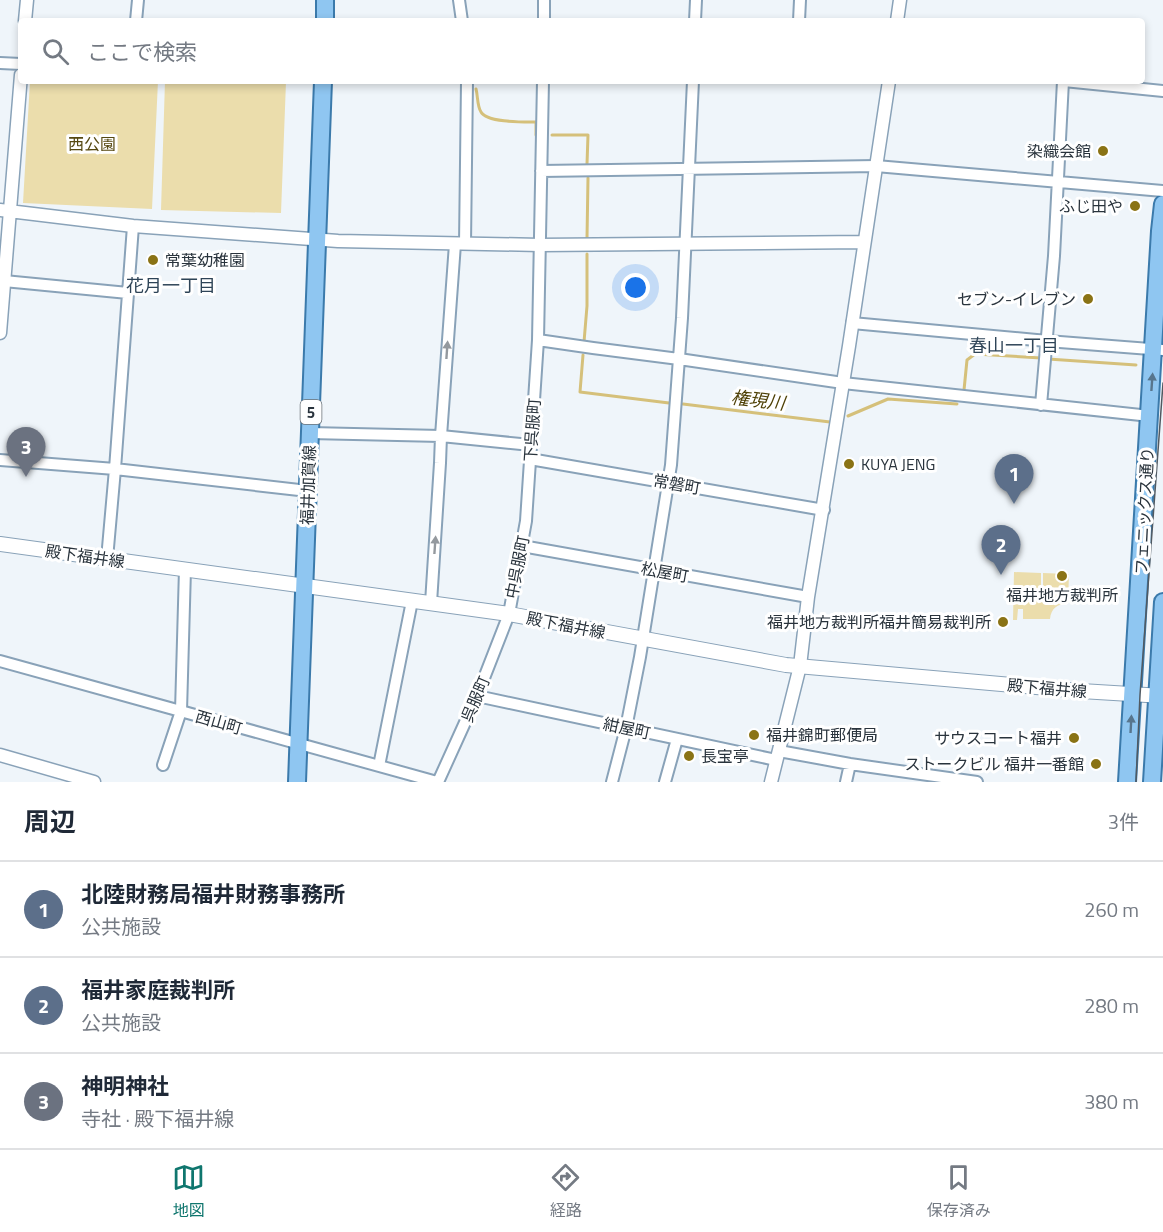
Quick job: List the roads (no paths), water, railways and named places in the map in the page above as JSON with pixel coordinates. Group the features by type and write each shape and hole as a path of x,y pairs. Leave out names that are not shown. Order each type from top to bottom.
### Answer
{"main road":[{"path":"325,0 325,18"},
{"name":"福井加賀線","path":"297,782 323,84"},
{"name":"フェニックス通り","path":"1127,782 1150,416 1159,349 1160,231 1163,204"},
{"name":"殿下福井線","path":"0,544 508,614 800,666 1026,687 1160,696"},
{"path":"1152,782 1160,696 1163,602"}],"street":[{"path":"26,18 27,0"},
{"path":"136,18 138,0"},
{"path":"459,0 462,18"},
{"path":"544,0 544,18"},
{"path":"695,18 696,0"},
{"path":"799,18 800,0"},
{"path":"897,18 900,0"},
{"path":"0,63 18,64"},
{"path":"0,333 4,281 5,210 20,84"},
{"path":"431,603 441,436 460,244 467,84"},
{"name":"下呉服町","path":"526,521 538,340 543,84"},
{"path":"612,782 626,728 644,639 668,483 679,359 693,84"},
{"path":"771,782 800,666 808,597 824,510 889,84"},
{"path":"1041,405 1064,84"},
{"path":"1094,84 1163,91"},
{"path":"542,171 876,166 1163,191"},
{"path":"5,210 133,226 317,240 540,245 864,243"},
{"path":"107,559 116,469 133,226"},
{"path":"4,281 128,293"},
{"path":"852,323 1159,349"},
{"path":"538,340 843,383 1150,416"},
{"path":"310,433 441,436 531,444"},
{"name":"常磐町","path":"530,459 824,510"},
{"path":"0,460 116,469 308,491"},
{"name":"中呉服町","path":"508,614 526,521"},
{"name":"松屋町","path":"522,546 808,597"},
{"path":"163,765 181,711 185,569"},
{"path":"379,766 412,601"},
{"name":"呉服町","path":"438,782 477,696 508,614"},
{"name":"西山町","path":"0,661 438,782"},
{"name":"紺屋町","path":"477,696 677,739 778,756 850,764 915,778 975,782"},
{"path":"665,782 677,739"},
{"path":"0,755 80,780 94,782"},
{"path":"846,782 850,764"}],"waterway":[{"name":"権現川","path":"476,89 479,107 485,116 506,121 536,122 536,135"},
{"name":"権現川","path":"552,135 588,135 587,164"},
{"name":"権現川","path":"587,238 588,178"},
{"name":"権現川","path":"584,342 587,254"},
{"path":"964,390 967,360 975,354 1041,358"},
{"name":"権現川","path":"583,355 580,392 669,403"},
{"path":"1048,359 1136,365"},
{"name":"権現川","path":"848,416 888,399 957,404"},
{"name":"権現川","path":"683,404 830,422"}],"tram line":[{"path":"1136,782 1140,695 1163,383"}],"place":[{"name":"染織会館","path":"1103,151"},
{"name":"ふじ田や","path":"1135,206"},
{"name":"常葉幼稚園","path":"153,260"},
{"name":"セブン-イレブン","path":"1088,299"},
{"name":"KUYA JENG","path":"849,464"},
{"name":"神明神社","path":"26,477"},
{"name":"北陸財務局福井財務事務所","path":"1014,504"},
{"name":"福井家庭裁判所","path":"1001,575"},
{"name":"福井地方裁判所","path":"1062,576"},
{"name":"福井地方裁判所福井簡易裁判所","path":"1003,622"},
{"name":"福井錦町郵便局","path":"754,735"},
{"name":"サウスコート福井","path":"1074,738"},
{"name":"長宝亭","path":"689,756"},
{"name":"ストークビル 福井一番館","path":"1096,764"}],"district":[{"name":"花月一丁目","path":"171,285"},
{"name":"春山一丁目","path":"1014,345"}],"park label":[{"name":"西公園","path":"92,144"}]}
